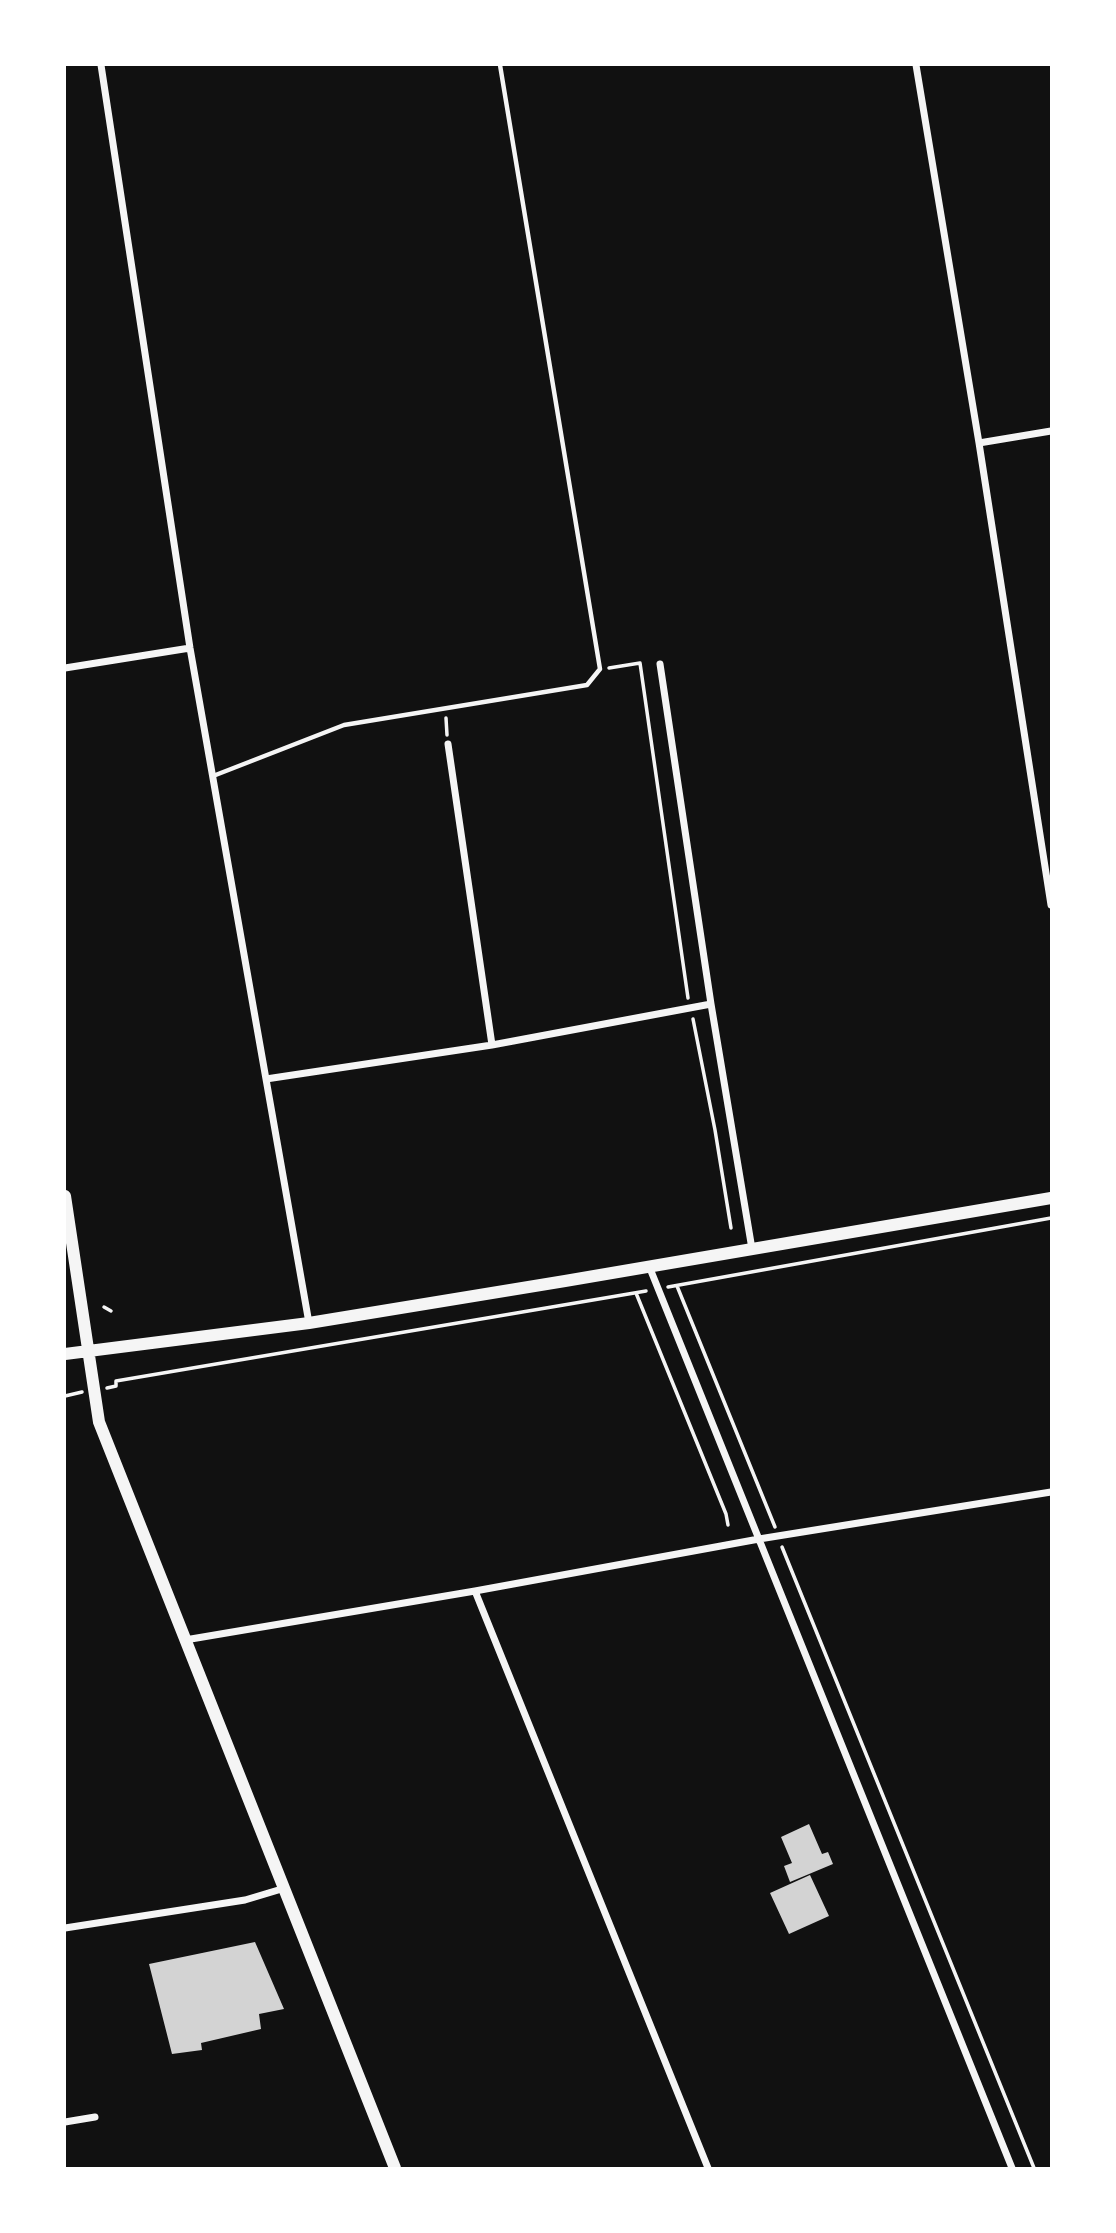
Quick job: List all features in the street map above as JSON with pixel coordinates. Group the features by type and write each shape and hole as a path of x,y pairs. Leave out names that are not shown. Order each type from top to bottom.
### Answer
{"main road":[{"path":"65,1196 99,1422 395,2168"},
{"path":"65,1354 309,1323 1051,1198"}],"street":[{"path":"101,65 190,648 309,1323"},
{"path":"916,65 979,443 1051,905"},
{"path":"979,443 1051,431"},
{"path":"65,668 190,648"},
{"path":"660,664 711,1004 752,1249"},
{"path":"448,744 492,1045"},
{"path":"266,1079 492,1045 711,1004"},
{"path":"649,1266 1012,2168"},
{"path":"185,1640 759,1539 1050,1495"},
{"path":"475,1591 708,2168"},
{"path":"65,1928 245,1900 285,1888"},
{"path":"65,2122 95,2117"}],"lane":[{"path":"213,776 344,725 587,685 600,669 499,65"}],"path":[{"path":"600,669 640,663 690,1008 697,1030 731,1228"},
{"path":"445,709 448,744"},
{"path":"1034,2168 677,1286 1051,1218"},
{"path":"116,1381 637,1293 726,1514 728,1525"},
{"path":"104,1307 111,1311"}],"building":[{"path":"809,1824 822,1854 828,1852 833,1864 790,1882 784,1866 792,1863 781,1837"},
{"path":"810,1875 829,1916 789,1934 770,1893"},
{"path":"255,1942 284,2009 259,2014 261,2029 201,2043 202,2050 172,2054 149,1964"}]}
